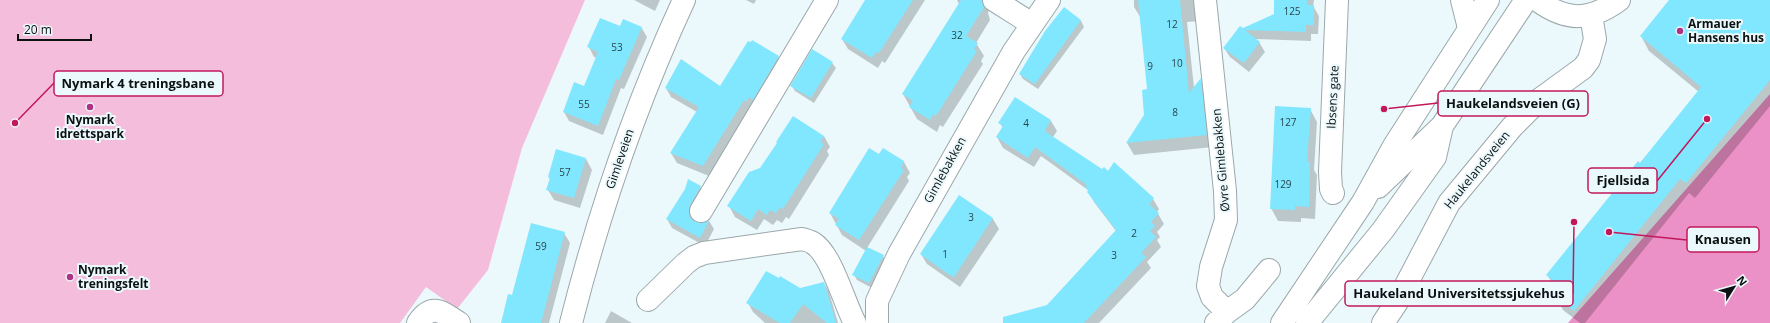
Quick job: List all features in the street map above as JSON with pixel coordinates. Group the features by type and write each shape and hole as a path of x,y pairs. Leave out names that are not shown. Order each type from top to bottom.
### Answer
{"street":[{"name":"Gimleveien","path":"571,323 599,224 637,108 684,0"},
{"path":"701,211 826,0"},
{"path":"994,0 1032,24"},
{"name":"Gimlebakken","path":"877,323 877,301 899,254 1006,64 1049,0"},
{"name":"Øvre Gimlebakken","path":"1205,0 1225,191 1226,220 1211,267 1208,286 1222,317"},
{"name":"Ibsens gate","path":"1333,193 1330,189 1330,172 1337,0"},
{"path":"1462,0 1469,28"},
{"path":"1282,323 1363,202 1394,146 1488,0"},
{"path":"1363,202 1442,126 1526,0"},
{"path":"1537,0 1546,7 1567,16 1580,17 1591,15 1606,9 1619,0"},
{"name":"Haukelandsveien","path":"1383,323 1397,302 1449,203 1512,127 1540,100 1583,68 1589,60 1596,39 1591,15"},
{"path":"1307,323 1383,230 1435,157 1442,126"},
{"path":"648,300 694,257 704,253 802,239 814,244 824,254 848,311 855,323"},
{"path":"1222,317 1245,299 1269,270"},
{"path":"418,323 423,315 429,311 436,310 443,312 459,323"}],"shaded area":[{"path":"0,0 585,0 522,148 488,270 457,309 426,287 400,323 0,323"},
{"path":"1770,94 1770,323 1568,323"}],"building":[{"path":"865,0 913,0 879,53 876,52 872,58 841,39"},
{"path":"961,0 982,0 984,7 966,36 978,43 974,49 977,51 936,116 933,114 930,120 909,107 913,101 902,94"},
{"path":"1138,0 1180,0 1189,93 1201,78 1207,135 1126,143 1144,115 1142,90 1147,89"},
{"path":"1274,0 1307,0 1307,5 1314,5 1314,25 1306,25 1306,32 1245,30 1260,42 1244,63 1223,48 1240,26 1243,28 1274,14"},
{"path":"1669,0 1770,0 1770,80 1686,183 1680,179 1574,311 1554,294 1560,286 1546,275 1638,161 1640,163 1701,87 1640,36"},
{"path":"1064,7 1081,20 1035,84 1019,74 1045,31"},
{"path":"600,18 620,26 623,19 642,27 619,80 616,79 598,126 563,112 574,82 584,86 598,52 587,47"},
{"path":"752,40 779,56 753,100 749,97 747,102 744,100 703,166 670,153 699,107 665,88 681,59 720,86 748,41 751,42"},
{"path":"812,49 833,62 811,98 790,86"},
{"path":"1015,97 1051,120 1045,130 1046,132 1102,169 1104,167 1108,171 1114,162 1154,198 1149,204 1159,213 1151,222 1155,226 1150,231 1156,237 1141,253 1146,257 1084,323 1003,323 1003,317 1047,305 1116,230 1087,192 1088,190 1085,187 1087,185 1035,147 1028,158 996,137 1003,126 998,123"},
{"path":"1275,106 1311,108 1307,162 1310,162 1309,207 1295,206 1295,210 1270,209"},
{"path":"793,116 824,136 820,142 824,144 783,209 780,207 776,213 770,210 767,215 758,209 751,221 727,206 749,172 760,168"},
{"path":"869,148 879,154 883,148 904,161 901,168 904,170 859,240 835,225 839,219 829,213"},
{"path":"556,149 586,158 574,198 546,190"},
{"path":"688,179 701,186 690,205 690,217 694,221 700,223 707,222 710,219 700,238 666,219 685,189"},
{"path":"959,195 993,218 954,277 920,254"},
{"path":"531,223 565,232 541,323 501,323 508,294 512,295"},
{"path":"867,247 884,255 869,283 852,275"},
{"path":"766,271 779,278 780,276 800,288 824,282 836,323 827,323 803,304 790,323 780,323 746,303"}],"place":[{"name":"Armauer Hansens hus","path":"1680,31"},
{"name":"Nymark idrettspark","path":"90,107"},
{"name":"Haukelandsveien (G)","path":"1384,109"},
{"name":"Fjellsida","path":"1707,119"},
{"name":"Nymark 4 treningsbane","path":"15,123"},
{"name":"Haukeland Universitetssjukehus","path":"1574,222"},
{"name":"Knausen","path":"1609,232"},
{"name":"Nymark treningsfelt","path":"70,277"}]}
